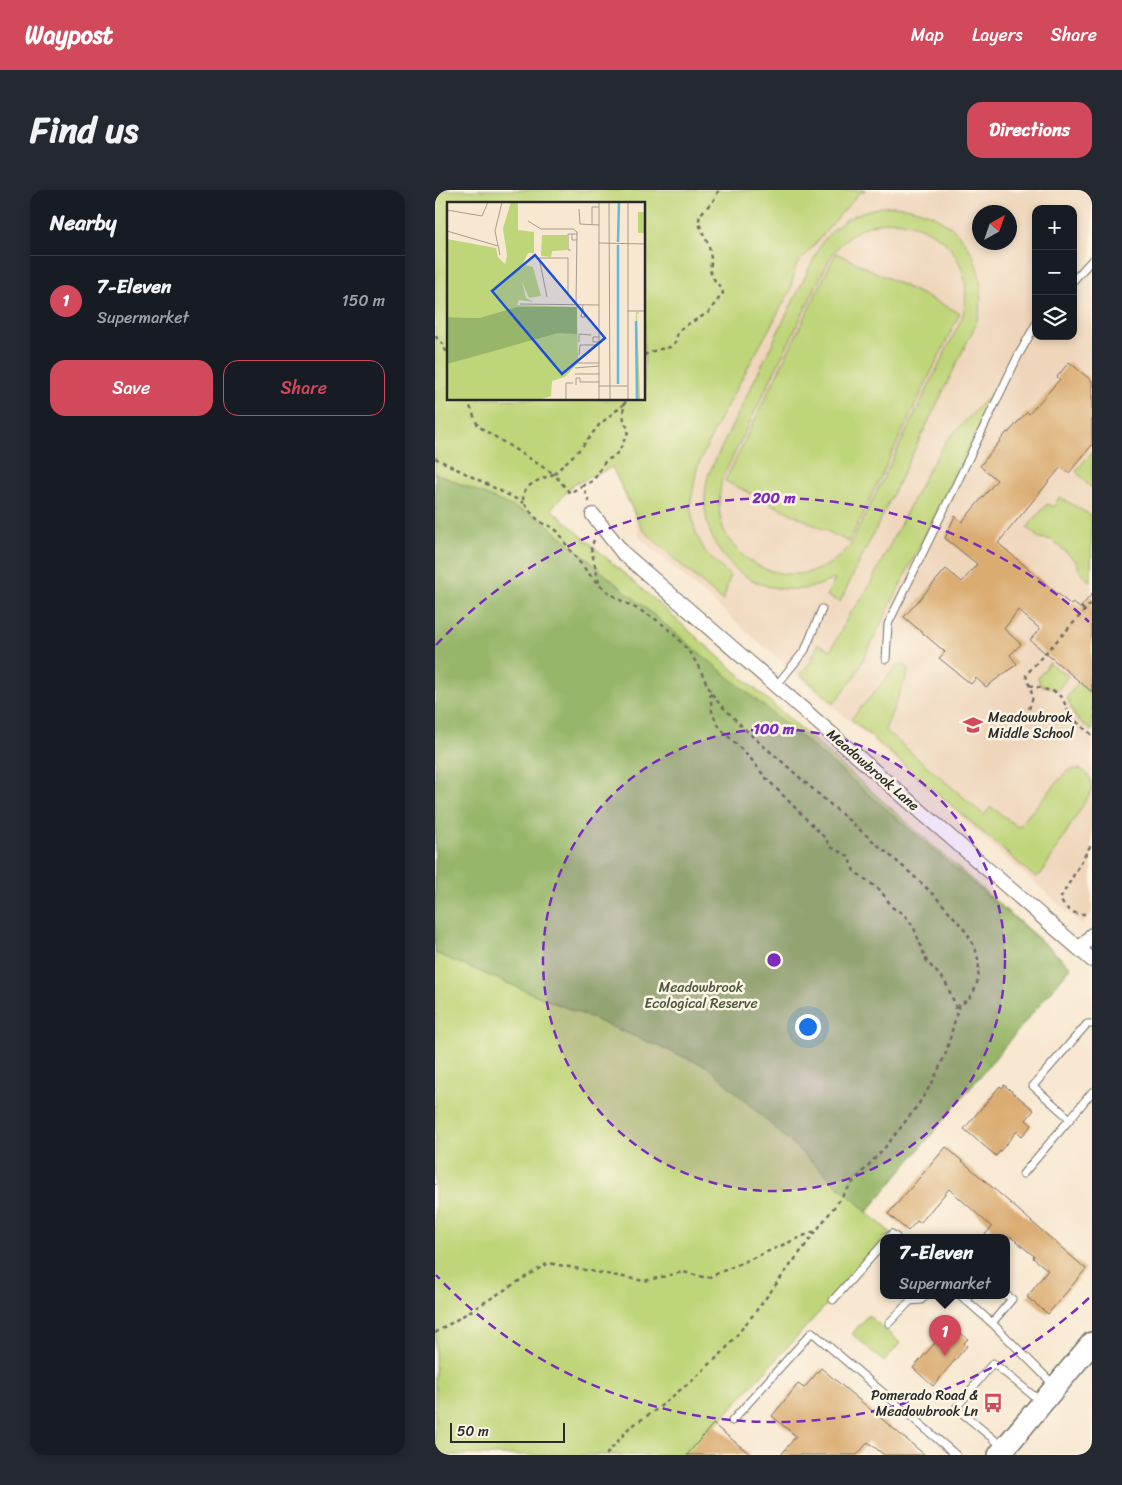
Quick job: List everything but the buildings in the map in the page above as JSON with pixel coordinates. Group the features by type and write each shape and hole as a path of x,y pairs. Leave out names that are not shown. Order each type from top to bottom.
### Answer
{"main road":[{"path":"1002,1452 1092,1343"}],"street":[{"name":"Meadowbrook Lane","path":"594,516 623,553 1092,960"},
{"path":"1080,949 1092,934"}],"lane":[{"path":"1077,277 1092,260"},
{"path":"886,659 888,624 1018,356 1032,331"},
{"path":"776,686 805,650 822,609"},
{"path":"1070,1119 1033,1086 1087,1024 1092,1024"},
{"path":"1023,1174 1092,1092"},
{"path":"833,1300 880,1247"},
{"path":"992,1324 1012,1299 1010,1298"},
{"path":"889,1323 910,1301 922,1299"},
{"path":"964,1299 1056,1387"},
{"path":"732,1422 812,1332 957,1455"},
{"path":"1002,1452 956,1408 987,1370 993,1363 1042,1403"}],"path":[{"path":"645,355 670,347 675,343 678,332 683,327 709,313 723,294 722,289 710,272 710,254 699,220 703,212 713,202 718,193 717,190"},
{"path":"435,336 443,344 447,353"},
{"path":"467,400 479,426 554,474 570,494 593,480 606,460 614,457 625,440 629,430 623,420 626,400"},
{"path":"524,503 523,497 528,487 535,481 554,474 581,448 599,425 624,404"},
{"path":"435,458 524,503 541,522 550,525 562,536 572,553 599,584 618,600 648,616 672,633 699,666 709,690 712,711 716,722 751,759 765,777 825,838 831,847 848,856 854,871 880,890 893,908 904,914 914,928 927,962 945,981 955,1004 956,1012"},
{"path":"583,485 594,516"},
{"path":"591,548 599,584"},
{"path":"1029,708 1033,697 1026,675 1092,602"},
{"path":"1081,607 1085,611"},
{"path":"1029,685 1055,692 1063,698 1072,718 1092,735"},
{"path":"606,1455 629,1428 657,1409 723,1352 853,1182 888,1144 928,1090 945,1053 959,1005 965,1002 979,977 979,962 971,941 936,895 748,733 709,690"},
{"path":"1085,914 1077,914 1070,911 1063,905 1060,899 1092,844"},
{"path":"435,1334 548,1263 644,1281 683,1272 707,1278 818,1229"}],"shaded area":[{"name":"Meadowbrook Middle School","path":"836,190 1092,190 1092,913 1082,924 640,538 630,503"}],"green space":[{"name":"Meadowbrook Ecological Reserve","path":"435,190 866,190 859,193 796,266 790,291 720,418 697,468 690,506 696,534 706,553 730,576 723,601 642,529 612,467 573,485 551,509 1071,967 866,1211 892,1234 880,1234 880,1246 688,1455 435,1455 435,642 538,518 435,473"},
{"path":"892,206 915,209 935,217 952,228 965,243 975,260 980,280 980,301 976,324 840,602 827,596 835,579 802,589 778,588 757,582 738,571 724,556 713,539 707,518 705,496 709,473 822,242 837,227 853,216 881,207","holes":["893,221 912,224 942,240 953,252 961,266 965,282 966,299 962,318 850,546 828,565 804,573 774,572 759,566 735,548 721,521 719,510 722,479 830,258 849,237 865,228"]},
{"path":"836,253 960,313 849,542 725,481"},
{"path":"991,394 994,396 854,678 834,703 800,674 810,663 818,644 831,650 851,611 866,592 926,474 947,440"},
{"path":"1092,452 1092,489 1076,471"},
{"name":"Meadowbrook Ecological Reserve","path":"435,473 541,519 818,751 1071,967 867,1212 708,1067 435,953"},
{"path":"1059,497 1092,516 1091,582 1080,572 1076,561 1052,540 1039,538 1027,528 1047,504 1054,507"},
{"path":"1049,663 1068,676 1058,690 1040,685 1038,678"},
{"path":"900,664 907,667 908,672 885,730 984,815 991,807 1018,827 1067,771 1078,769 1088,775 1092,784 1092,790 1041,874 1035,877 851,719"},
{"path":"1078,683 1092,694 1092,731 1075,717 1067,697"},
{"path":"868,1315 900,1343 884,1362 852,1334"}],"place":[{"name":"Meadowbrook Middle School","path":"973,725"},
{"name":"7-Eleven","path":"945,1356"},
{"name":"Pomerado Road & Meadowbrook Ln","path":"993,1403"}]}
